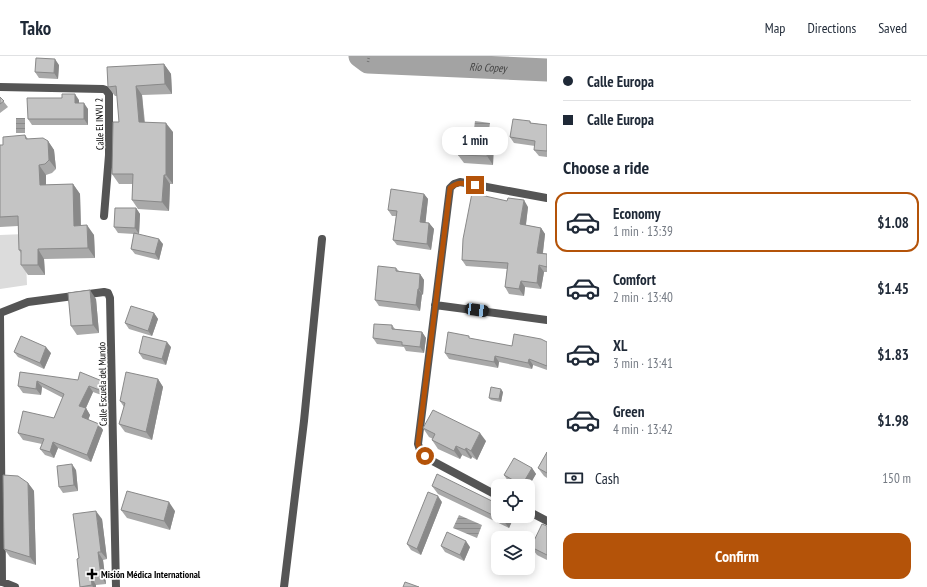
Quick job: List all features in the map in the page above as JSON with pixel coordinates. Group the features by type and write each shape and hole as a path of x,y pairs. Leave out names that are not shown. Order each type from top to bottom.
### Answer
{"street":[{"name":"Calle El INVU 2","path":"0,87 106,90 109,94 109,155 104,216"},
{"path":"491,492 425,456 420,450 418,444 450,188 454,184 460,182 547,198"},
{"path":"284,587 304,421 322,239"},
{"name":"Calle Escuela del Mundo","path":"0,313 28,302 70,295 104,292 108,293 110,298 116,587"},
{"path":"435,304 547,320"},
{"path":"0,313 1,581 15,587"},
{"path":"535,515 547,521"}],"path":[{"path":"368,62 370,56"}],"shaded area":[{"path":"16,118 25,118 25,133 16,133"},
{"path":"475,121 490,123 489,130 474,129"},
{"path":"25,234 27,285 0,289 0,235"},
{"path":"459,515 482,525 477,538 453,528"}],"building":[{"path":"36,58 55,59 54,73 35,72"},
{"path":"164,64 165,84 136,86 139,122 166,123 166,175 164,175 162,202 132,200 133,174 112,174 113,122 119,122 116,86 108,87 107,67"},
{"path":"62,94 75,94 75,103 84,103 84,119 28,119 27,98 62,98"},
{"path":"0,97 4,101 0,104"},
{"path":"513,119 547,125 547,151 534,150 535,141 510,137"},
{"path":"459,129 488,130 487,156 458,155"},
{"path":"25,135 26,139 43,138 48,141 49,160 45,164 39,165 40,185 73,184 74,226 87,225 88,248 38,249 38,265 21,265 18,216 0,217 0,145 3,145 3,137"},
{"path":"391,189 424,194 420,222 429,223 427,244 393,240 397,211 388,210"},
{"path":"472,193 507,201 508,198 524,200 520,224 541,228 537,253 547,254 547,267 539,265 537,283 521,281 519,289 505,287 508,263 462,260 463,239"},
{"path":"115,208 136,208 135,228 114,227"},
{"path":"134,233 159,239 155,254 131,249"},
{"path":"378,266 396,268 396,271 420,274 416,305 375,300"},
{"path":"90,290 93,325 71,326 68,293"},
{"path":"131,306 154,313 148,331 125,323"},
{"path":"374,324 392,325 392,329 422,332 420,347 402,345 402,342 373,338"},
{"path":"448,332 469,336 469,338 512,346 514,334 541,339 547,342 547,366 529,359 528,363 495,356 494,362 445,353"},
{"path":"21,336 46,347 40,363 14,352"},
{"path":"143,336 167,342 162,359 139,353"},
{"path":"20,372 78,380 80,372 102,381 102,391 89,386 79,406 86,408 82,417 99,424 87,455 53,442 50,452 40,449 44,439 18,433 23,411 54,418 64,394 37,381 36,389 18,386"},
{"path":"126,372 158,379 146,432 119,424 125,403 120,401"},
{"path":"491,387 501,389 499,399 489,398"},
{"path":"433,410 480,433 471,451 466,448 465,450 456,446 454,451 432,440 435,434 423,428"},
{"path":"547,452 547,473 538,468"},
{"path":"514,458 532,468 526,479 511,479 504,475"},
{"path":"72,464 74,485 59,487 57,466"},
{"path":"437,474 491,501 491,514 432,486"},
{"path":"3,475 18,476 28,483 30,557 4,549"},
{"path":"127,491 169,502 164,521 121,510"},
{"path":"428,492 438,496 417,549 407,544"},
{"path":"96,511 101,552 98,552 101,576 91,577 92,585 80,587 77,559 79,558 73,514"},
{"path":"542,524 547,526 547,555 535,549 535,539"},
{"path":"447,532 466,541 460,555 441,546"},
{"path":"405,582 419,587 403,587"}],"waterway":[{"name":"Río Copey","path":"360,56 368,62 547,70"},
{"name":"Río Copey","path":"408,64 410,56"}],"place":[{"name":"Misión Médica International","path":"92,574"}],"route":[{"path":"425,456 420,450 418,444 450,188 454,184 460,182 475,185"}]}
